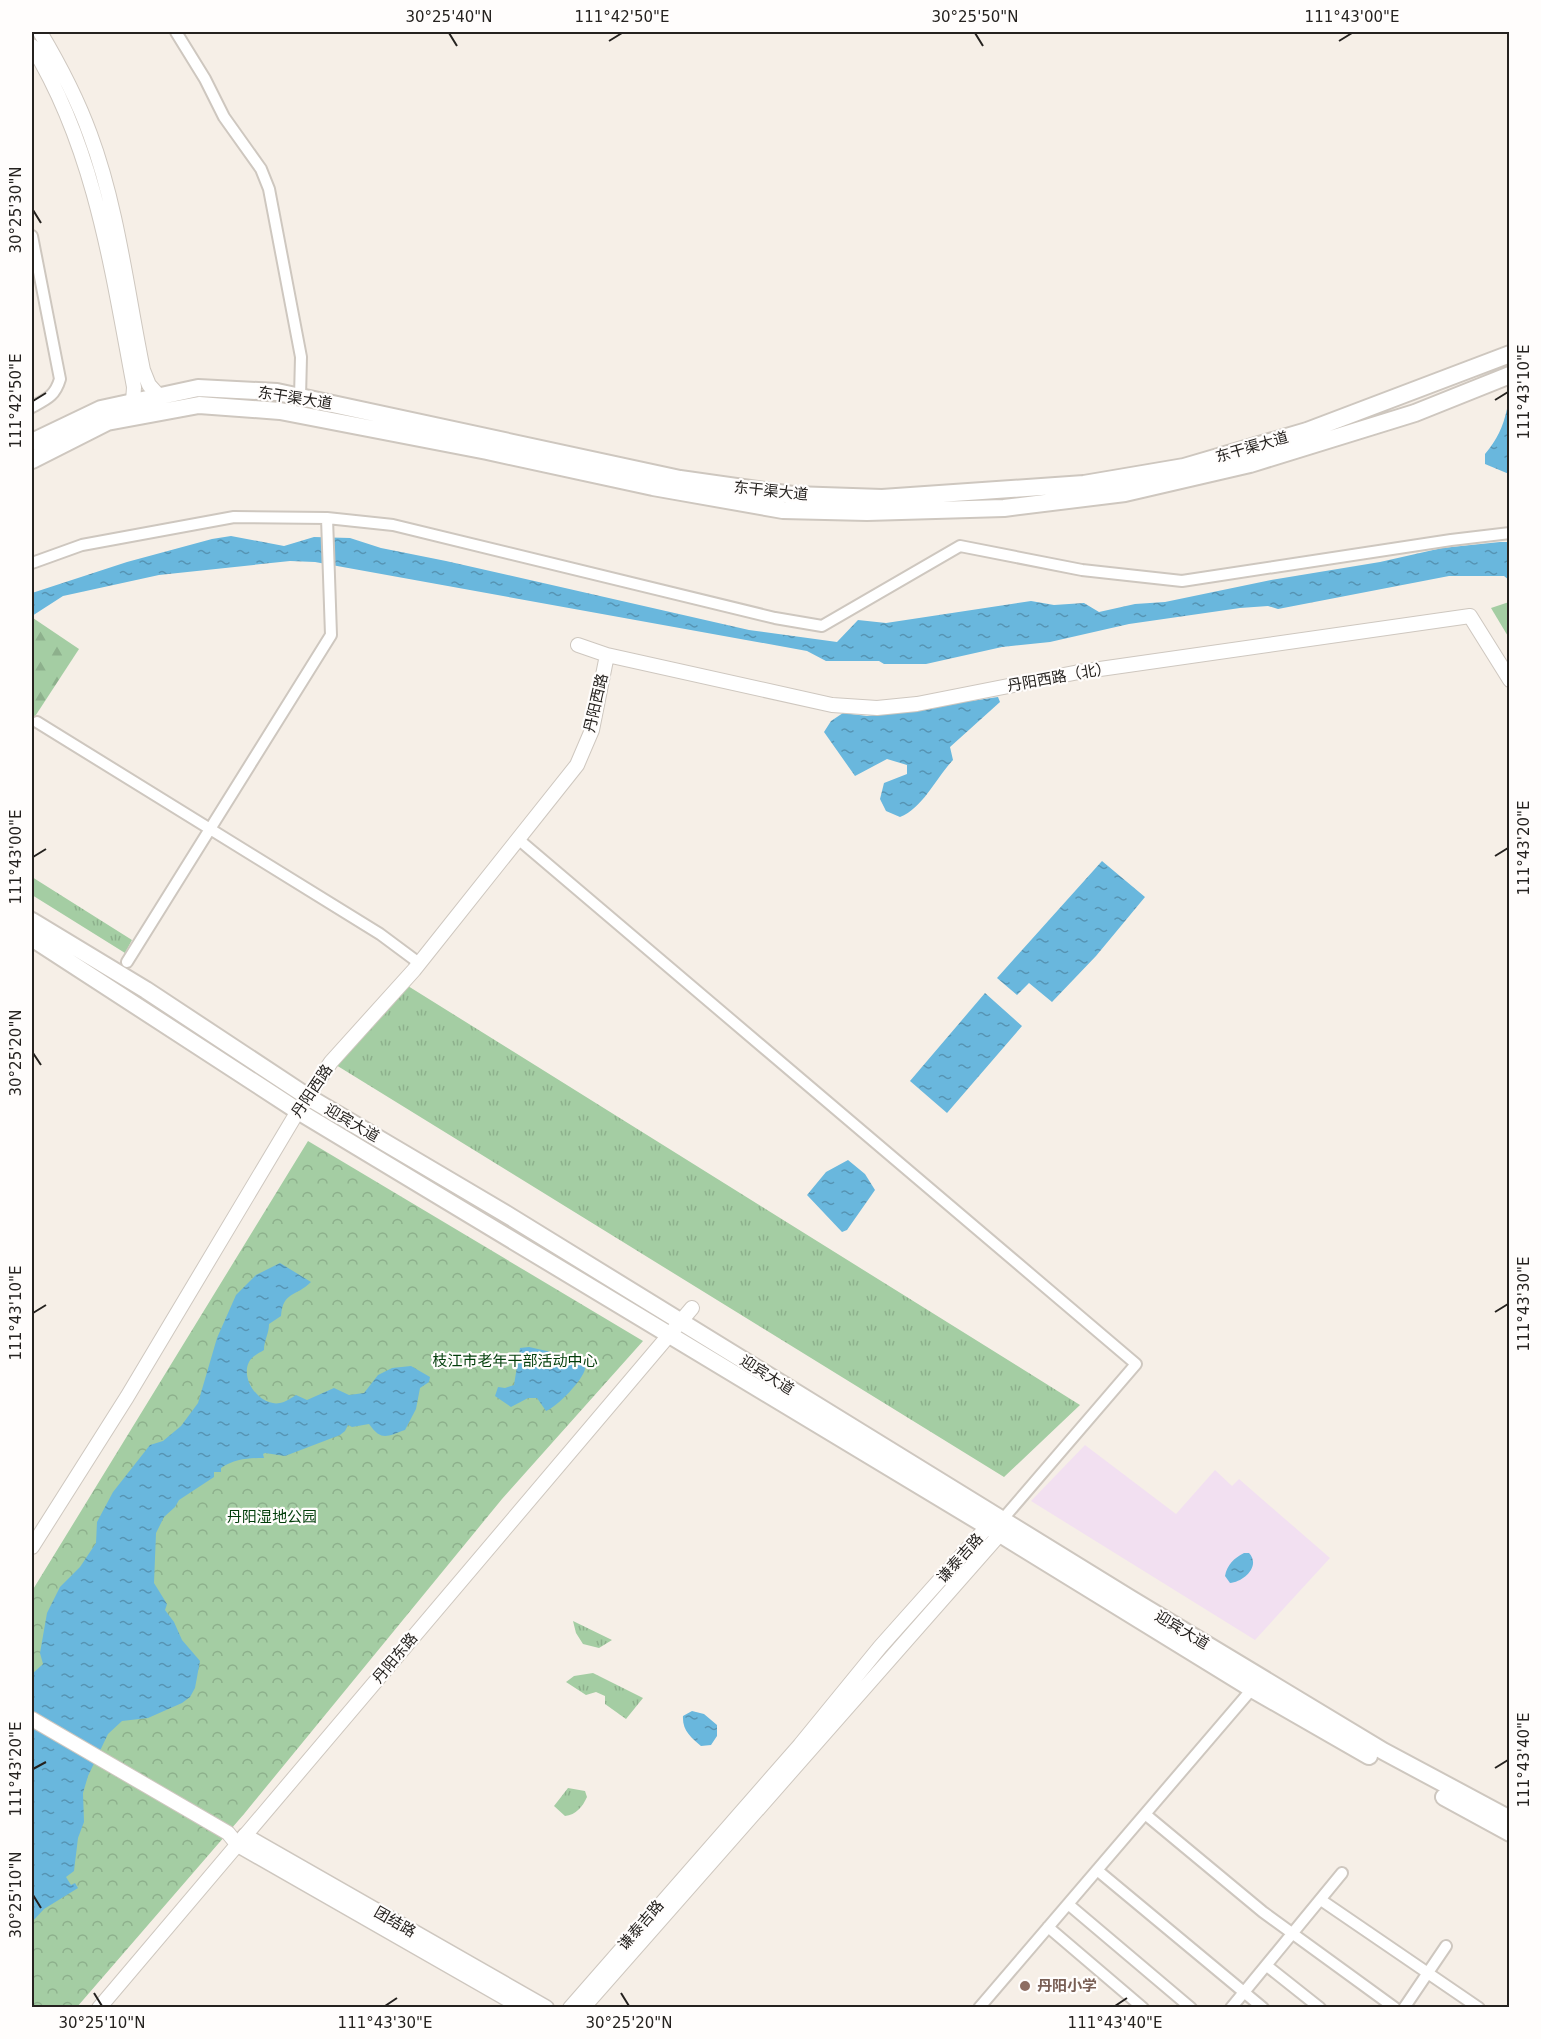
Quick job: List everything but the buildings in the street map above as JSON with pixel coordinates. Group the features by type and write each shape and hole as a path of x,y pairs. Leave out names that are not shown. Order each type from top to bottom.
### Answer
{"main road":[{"name":"东干渠大道","path":"32,442 101,409 198,388 277,392 680,479 794,495 882,498 1084,484 1184,467 1307,430 1509,354"},
{"name":"东干渠大道","path":"32,460 107,422 199,405 280,411 487,451 653,487 783,510 867,512 1004,508 1125,493 1250,464 1414,413 1509,375"},
{"name":"迎宾大道","path":"32,921 146,990 308,1097 506,1214 674,1328"},
{"name":"迎宾大道","path":"32,938 298,1112 674,1328 1252,1689 1509,1833"},
{"name":"迎宾大道","path":"996,1527 1383,1751 1509,1819"},
{"name":"团结路","path":"238,1838 524,2007"},
{"name":"团结路","path":"238,1838 546,2007"}],"street":[{"path":"40,32 73,93 90,134 105,181 143,370 149,385 159,396"},
{"path":"176,32 205,79 224,117 261,169 269,189 301,357 300,397"},
{"path":"32,46 65,110 92,184 134,387 130,411 121,419"},
{"path":"32,236 60,379 57,390 52,396 32,407"},
{"path":"32,563 82,545 234,517 327,518 393,525 764,615 822,626 880,590 960,546 1082,570 1182,581 1509,533"},
{"path":"127,962 331,635 327,518"},
{"name":"丹阳西路（北）","path":"578,645 607,655 832,705 877,708 917,704 1091,670 1470,616 1509,680"},
{"name":"丹阳西路","path":"32,1548 130,1392 298,1112 331,1062 419,963 577,765 592,730 607,655"},
{"path":"37,722 380,934 419,963"},
{"path":"518,839 1136,1364 996,1527"},
{"name":"丹阳东路","path":"99,2007 238,1838 692,1308"},
{"name":"谦泰吉路","path":"570,2007 800,1745 880,1647 996,1527"},
{"name":"谦泰吉路","path":"583,2007 996,1527"},
{"path":"979,2007 1252,1689"},
{"path":"32,1719 238,1838"},
{"path":"1144,1814 1293,1934 1395,2007"},
{"path":"1097,1870 1263,2007"},
{"path":"1231,2007 1342,1874"},
{"path":"1321,1900 1479,2007"},
{"path":"1068,1904 1191,2007"},
{"path":"1048,1927 1143,2007"},
{"path":"1404,2007 1446,1946"},
{"path":"1267,1966 1320,2007"}],"shaded area":[{"path":"1085,1445 1176,1514 1215,1470 1232,1486 1239,1479 1330,1558 1255,1640 1031,1501"}],"green space":[{"path":"1510,602 1509,638 1491,608"},
{"path":"33,618 79,649 32,721 32,621"},
{"path":"32,877 132,940 125,953 32,895"},
{"path":"408,986 1080,1405 1004,1477 336,1065"},
{"name":"丹阳湿地公园","path":"308,1141 643,1341 502,1499 244,1814 77,2007 32,2007 32,1591"},
{"path":"573,1621 612,1640 599,1648 583,1644 576,1633"},
{"path":"593,1673 643,1698 626,1719 605,1704 605,1696 596,1692 586,1695 566,1682 574,1676"},
{"path":"568,1788 585,1791 587,1797 579,1810 565,1816 554,1806"}],"water":[{"path":"1507,409 1509,409 1509,474 1485,464 1485,454 1499,433"},
{"path":"231,536 284,546 314,537 350,538 381,548 749,630 837,642 858,620 886,623 1031,601 1054,605 1084,603 1099,612 1380,562 1442,548 1510,542 1509,580 1504,576 1449,576 1278,609 1268,606 1240,608 1129,624 1050,642 1002,647 926,664 826,661 807,651 315,562 290,561 159,575 63,596 32,616 32,593 127,562"},
{"path":"998,697 1000,702 950,747 953,760 922,800 916,807 900,817 886,811 880,799 884,783 907,774 907,765 887,759 855,776 824,732 831,721 843,713 867,716"},
{"path":"1102,861 1145,897 1096,956 1052,1002 1029,983 1017,995 997,978"},
{"path":"985,993 1022,1026 947,1113 910,1081"},
{"path":"848,1160 865,1174 875,1190 847,1230 842,1232 807,1195 826,1172"},
{"path":"280,1263 311,1282 287,1298 281,1316 269,1324 264,1350 249,1362 247,1376 254,1390 265,1401 280,1403 296,1395 307,1400 334,1388 349,1395 364,1393 378,1375 392,1368 411,1366 430,1377 429,1382 420,1388 416,1409 405,1430 385,1436 369,1424 352,1427 348,1425 340,1435 285,1456 265,1453 264,1458 231,1463 221,1468 221,1472 214,1472 214,1477 179,1500 164,1517 156,1533 154,1583 167,1604 165,1610 174,1622 182,1640 200,1661 195,1688 190,1697 182,1703 148,1718 122,1721 108,1734 88,1776 83,1793 84,1822 78,1838 74,1871 66,1877 71,1885 75,1883 78,1888 44,1909 32,1922 32,1674 43,1664 40,1653 47,1613 60,1587 80,1567 96,1543 97,1522 113,1492 150,1445 163,1441 181,1426 198,1403 217,1338 236,1295 256,1275"},
{"path":"529,1347 583,1359 585,1369 575,1386 563,1399 546,1411 537,1398 528,1398 511,1407 495,1396 498,1387 505,1388 514,1385 520,1348"},
{"path":"1244,1553 1249,1553 1252,1558 1252,1568 1241,1580 1230,1583 1225,1576 1227,1568"},
{"path":"692,1711 704,1714 717,1725 717,1736 711,1745 701,1746 686,1730 683,1716"}],"place":[{"name":"丹阳小学","path":"1025,1986"}],"park label":[{"name":"枝江市老年干部活动中心","path":"515,1361"}]}
